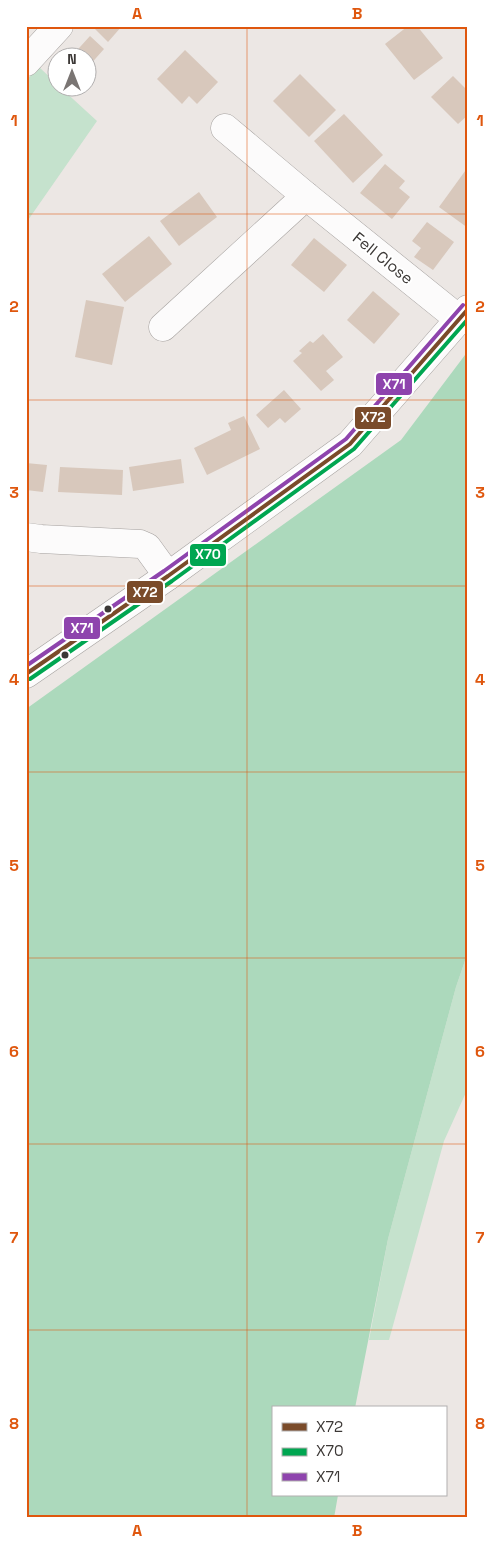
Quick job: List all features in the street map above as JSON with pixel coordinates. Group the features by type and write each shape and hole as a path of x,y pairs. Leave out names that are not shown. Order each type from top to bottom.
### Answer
{"main road":[{"path":"26,62 59,26"},
{"name":"Fell Close","path":"225,128 306,196 464,314"},
{"path":"163,327 306,196"},
{"path":"26,674 168,576 350,444 464,314"},
{"path":"26,536 41,539 140,544 147,547 168,576"}],"green space":[{"path":"39,67 48,76 48,98 72,98 97,121 26,223 26,80"},
{"path":"468,351 468,952 456,987 388,1239 355,1406 272,1406 272,1496 338,1496 334,1518 26,1518 26,709 401,440"},
{"path":"468,952 468,1088 444,1141 389,1340 369,1340 388,1239 456,987"}],"building":[{"path":"96,26 122,26 108,42 94,28"},
{"path":"408,26 417,26 443,58 414,80 385,44"},
{"path":"90,36 104,49 98,56 98,48 79,48"},
{"path":"185,50 218,82 197,104 189,96 182,104 157,79"},
{"path":"300,74 336,110 309,137 273,101"},
{"path":"453,76 468,91 468,115 458,124 431,97"},
{"path":"344,114 383,155 353,183 314,141"},
{"path":"385,164 405,181 399,188 410,197 392,219 360,193"},
{"path":"468,167 468,228 439,207"},
{"path":"199,192 217,217 179,246 160,221"},
{"path":"427,222 454,242 433,270 414,257 421,248 412,241"},
{"path":"149,236 172,264 125,302 102,274"},
{"path":"314,238 347,265 324,292 291,265"},
{"path":"373,291 400,314 374,344 347,320"},
{"path":"86,300 124,307 112,365 75,357"},
{"path":"323,334 343,357 326,371 334,380 321,391 293,361 302,353 299,351 310,341 313,343"},
{"path":"284,390 301,409 285,423 280,418 268,428 256,415"},
{"path":"244,416 260,449 207,475 194,448 231,430 228,423"},
{"path":"181,459 184,483 133,491 129,467"},
{"path":"26,463 47,465 43,492 26,490"},
{"path":"60,467 123,470 122,495 58,492"}],"transit line":[{"name":"X71","path":"26,666 164,571 346,439 463,305"},
{"name":"X72","path":"26,674 168,576 350,444 468,309"},
{"name":"X70","path":"30,679 172,581 354,449 468,319"}]}
